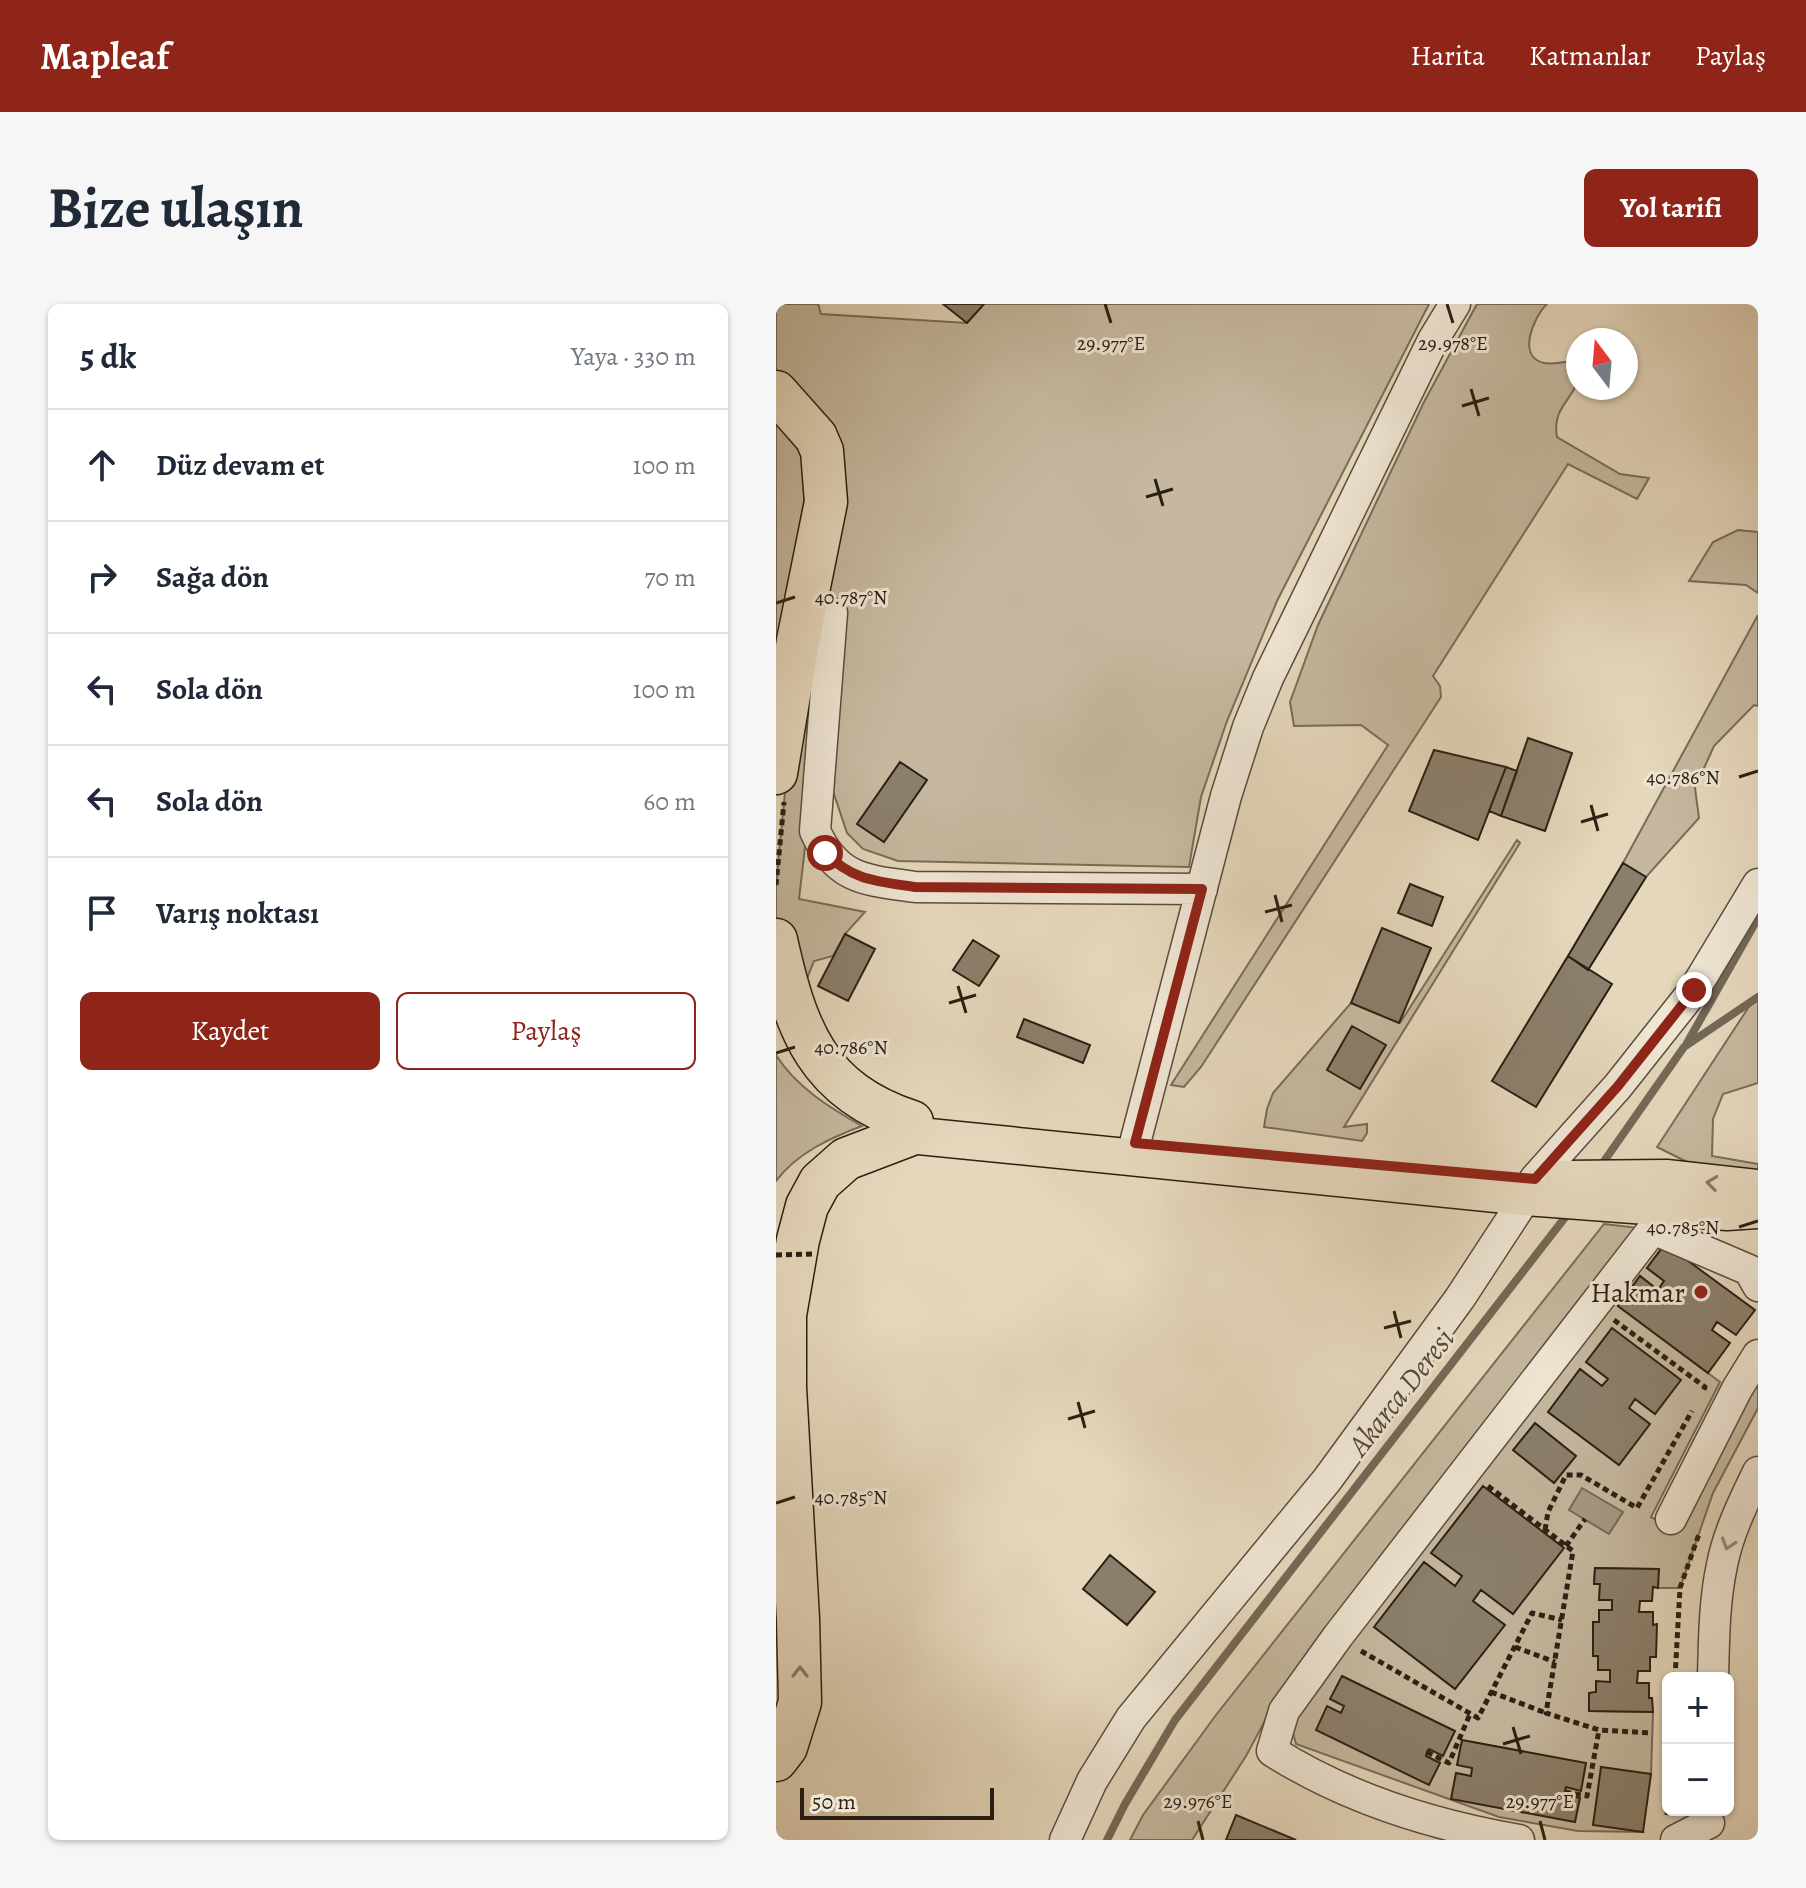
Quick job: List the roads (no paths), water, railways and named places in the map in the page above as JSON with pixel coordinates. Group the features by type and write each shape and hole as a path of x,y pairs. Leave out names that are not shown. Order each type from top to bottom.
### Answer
{"highway":[{"path":"776,392 816,437 822,451 826,502 776,773"},
{"path":"776,413 805,439 812,452 814,468 812,519 776,688"},
{"path":"776,940 793,1004 806,1036 825,1068 859,1100 910,1128"},
{"path":"776,1035 798,1068 827,1092 856,1109 910,1128"},
{"path":"776,1212 802,1176 831,1151 858,1137 910,1128"},
{"path":"781,1754 800,1702 785,1387 785,1315 798,1240 807,1206 820,1182 846,1159 910,1128"}],"main road":[{"path":"910,1128 1531,1188"},
{"path":"910,1128 1135,1143 1662,1205 1742,1211 1758,1233"},
{"path":"1662,1205 1758,1188"}],"street":[{"path":"1135,1143 1230,782 1248,727 1268,678 1433,340 1455,304"},
{"path":"832,613 815,831 825,853 842,870 871,881 915,887 1202,889"},
{"path":"1065,1840 1092,1781 1131,1718 1327,1480 1460,1298 1531,1188 1694,990 1758,884"},
{"path":"1519,1840 1401,1812 1301,1769 1272,1751 1284,1711 1662,1205 1749,1270 1758,1286"},
{"path":"1671,1519 1737,1389 1758,1355"},
{"path":"1713,1672 1714,1627 1721,1567 1731,1534 1758,1472"},
{"path":"1676,1840 1709,1824"}],"waterway":[{"path":"1687,1043 1758,918"},
{"name":"Akarca Deresi","path":"1600,1167 1684,1047 1758,997"},
{"name":"Akarca Deresi","path":"1107,1840 1175,1720 1570,1211"}],"place":[{"name":"Hakmar","path":"1701,1292"}]}
